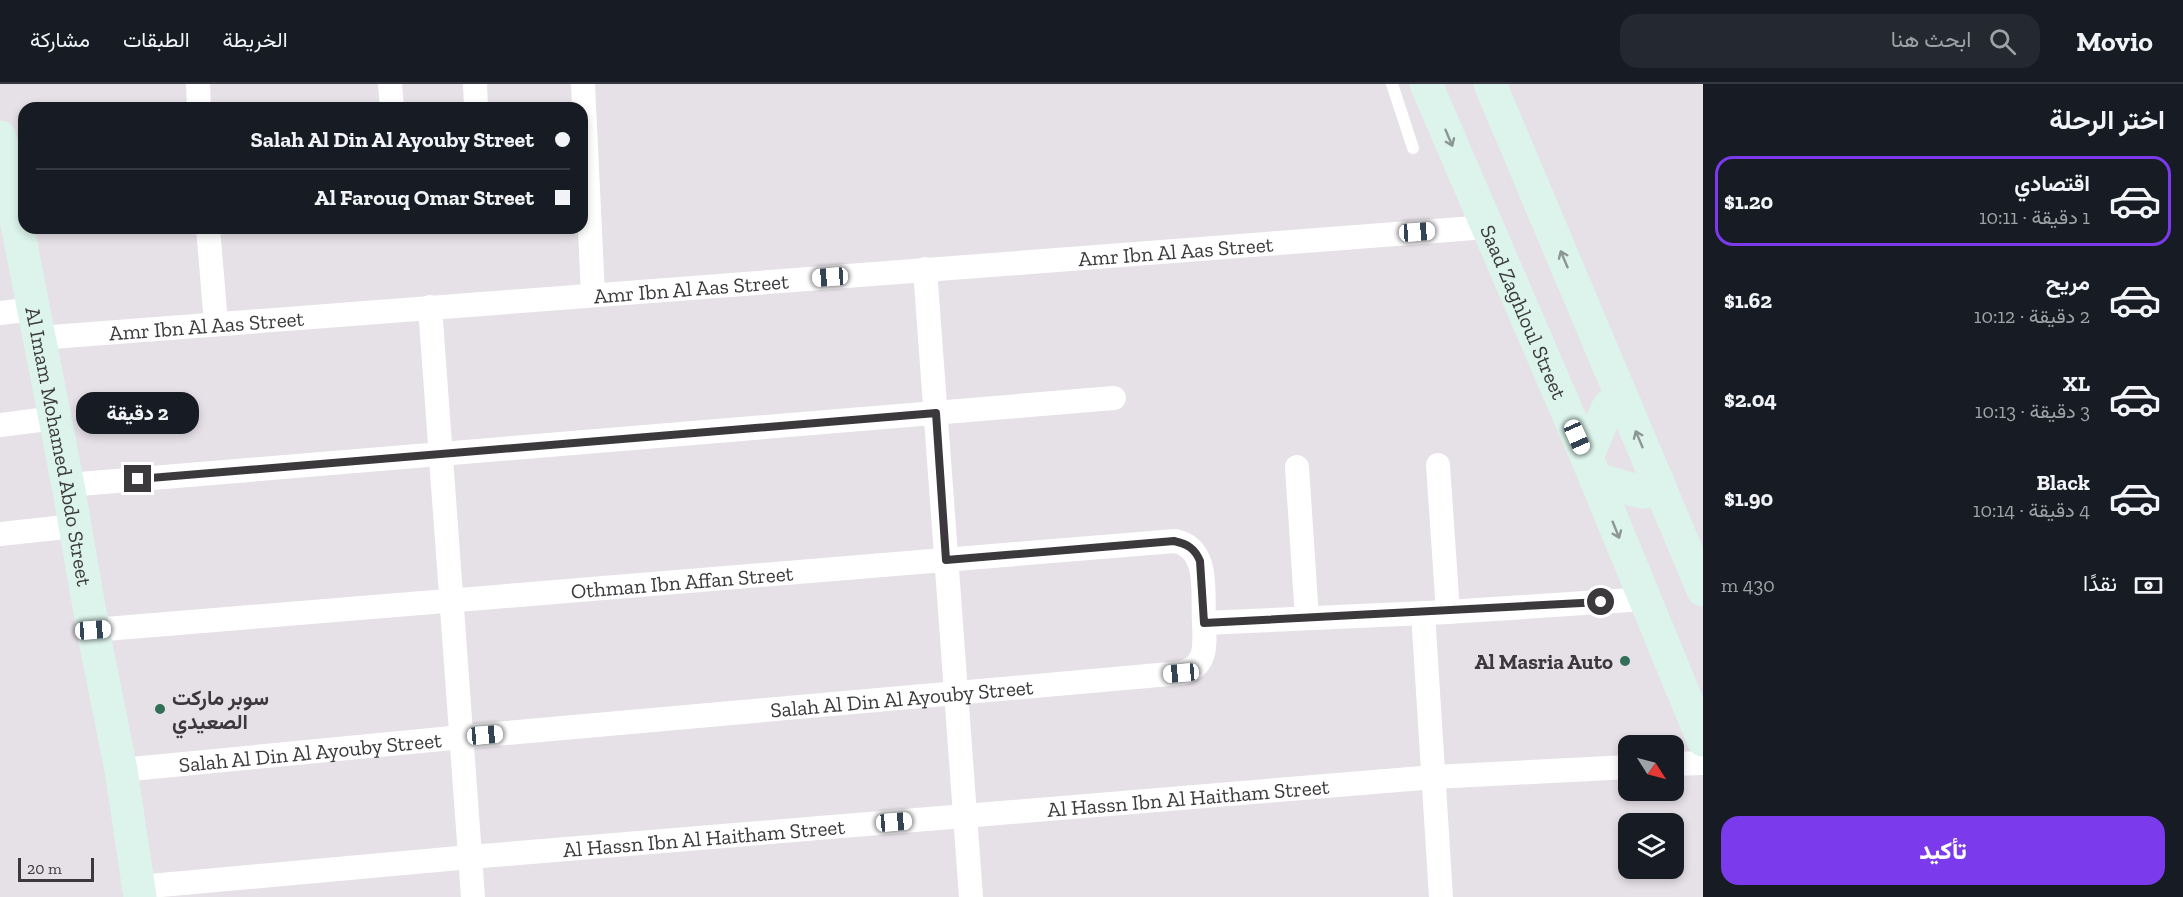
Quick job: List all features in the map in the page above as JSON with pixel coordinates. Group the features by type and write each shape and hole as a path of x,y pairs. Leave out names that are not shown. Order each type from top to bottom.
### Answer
{"main road":[{"name":"Saad Zaghloul Street","path":"1426,84 1591,469 1703,740"},
{"path":"1490,84 1703,590"},
{"name":"Al Imam Mohamed Abdo Street","path":"0,137 18,203 10,242 37,323 121,770 140,892"},
{"path":"1626,406 1618,402 1607,409 1591,469 1642,492 1652,490 1658,482"}],"street":[{"path":"198,84 200,102"},
{"path":"390,84 392,102"},
{"path":"475,84 476,102"},
{"path":"583,84 583,102"},
{"path":"588,225 593,294"},
{"name":"Amr Ibn Al Aas Street","path":"0,313 37,323 216,323 1487,227"},
{"path":"209,234 216,323"},
{"path":"926,269 971,897"},
{"path":"430,307 473,897"},
{"path":"68,485 1114,398"},
{"path":"0,425 55,418"},
{"path":"1438,465 1448,612"},
{"path":"1297,466 1307,618"},
{"path":"0,534 75,526"},
{"name":"Othman Ibn Affan Street","path":"93,630 1174,541 1183,543 1197,553 1200,561 1204,623"},
{"path":"1204,623 1448,612 1645,599"},
{"path":"1423,613 1441,897"},
{"name":"Salah Al Din Al Ayouby Street","path":"121,770 1188,672 1202,659 1205,646 1204,623"},
{"path":"1684,764 1703,763"},
{"name":"Al Hassn Ibn Al Haitham Street","path":"140,892 470,857 1434,777 1618,767"}],"lane":[{"path":"1392,84 1413,148"}],"place":[{"name":"Al Masria Auto","path":"1625,661"},
{"name":"سوبر ماركت الصعيدي","path":"160,709"}],"route":[{"path":"138,479 936,413 946,560 1174,541 1183,543 1197,553 1200,561 1204,623 1448,612 1601,602"}]}
